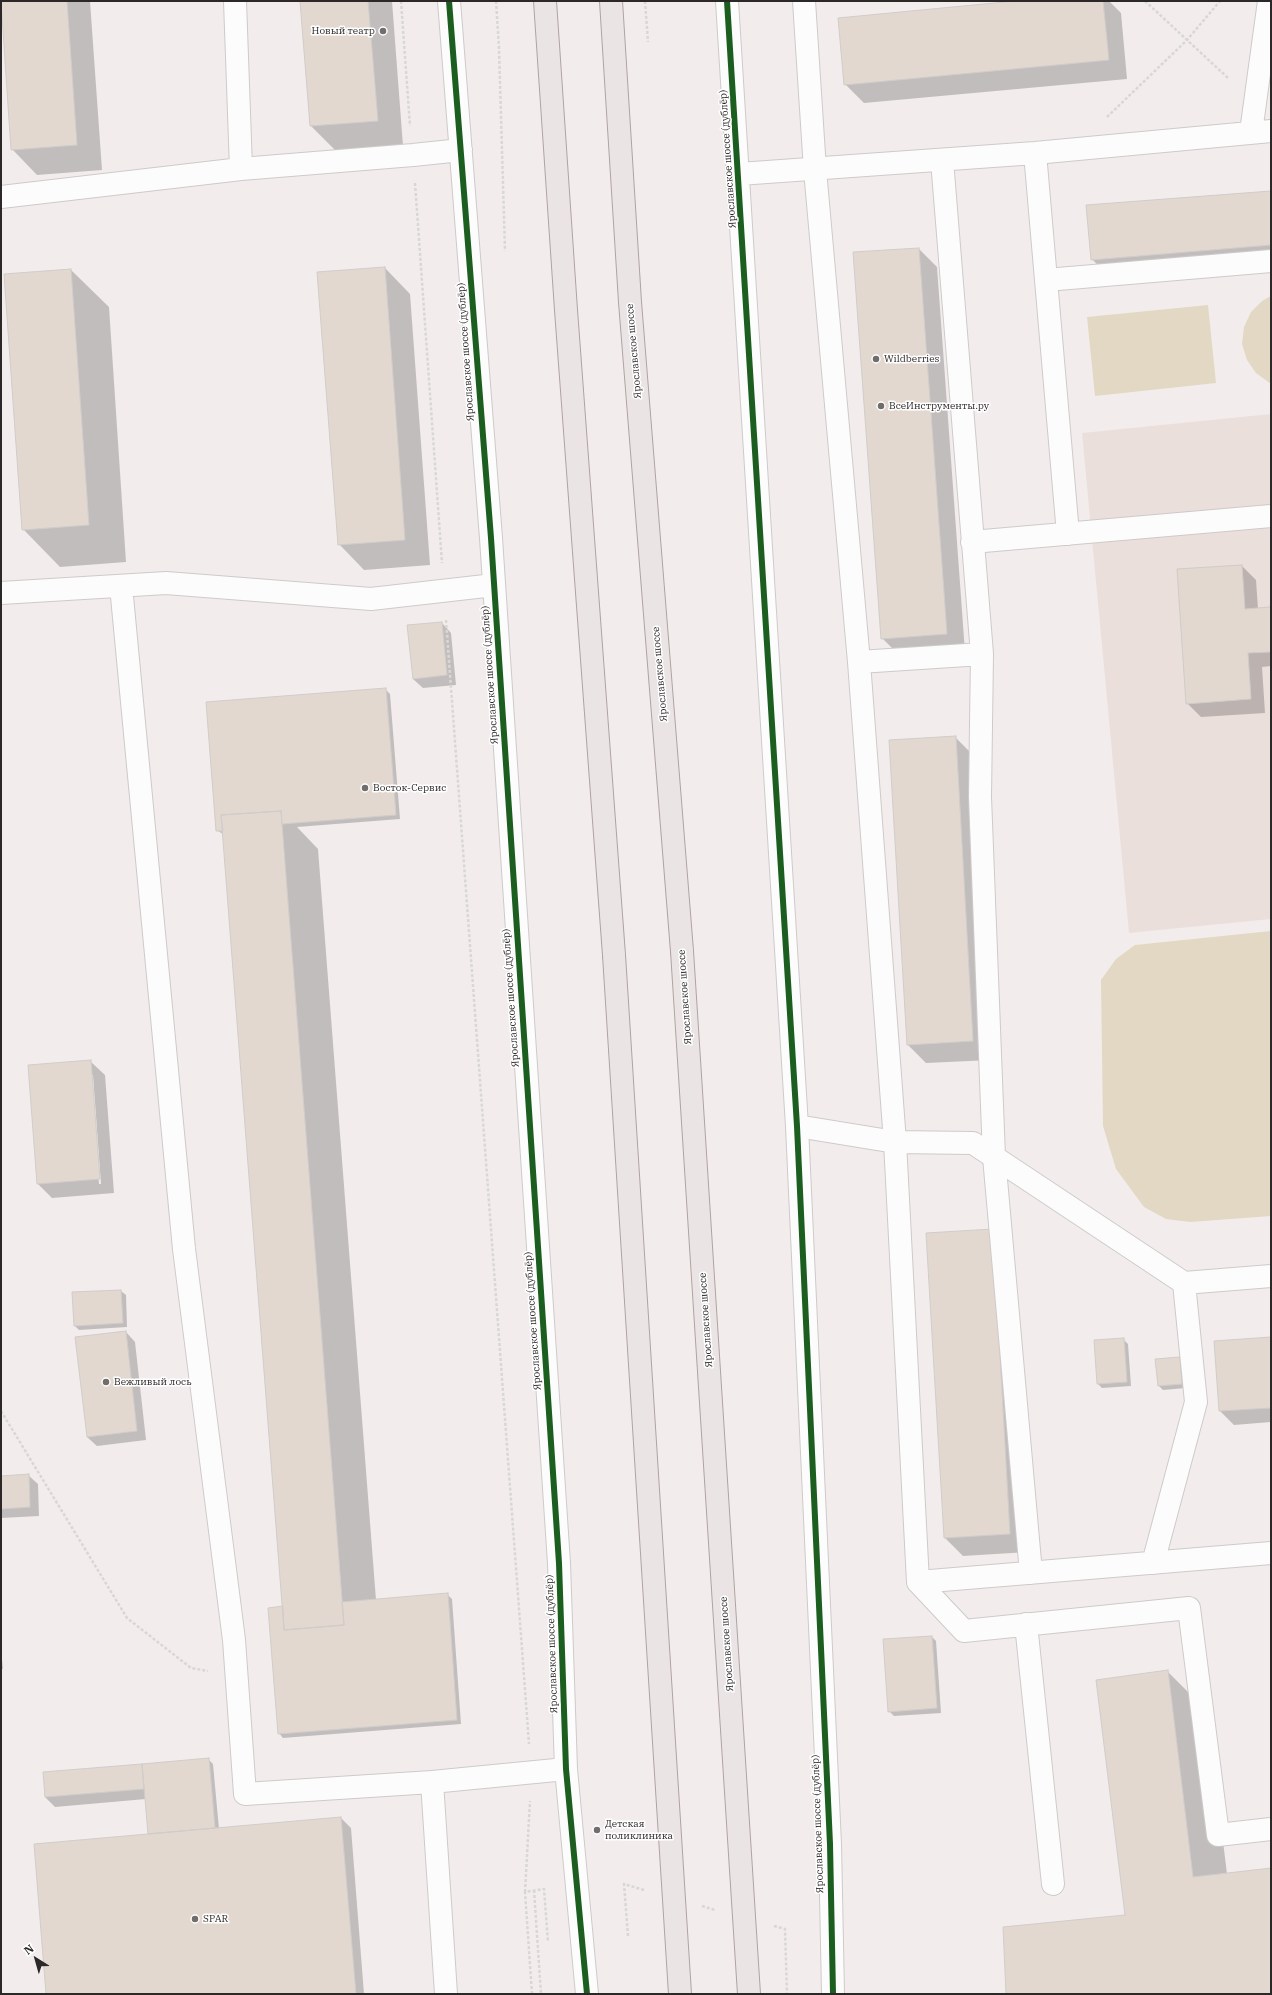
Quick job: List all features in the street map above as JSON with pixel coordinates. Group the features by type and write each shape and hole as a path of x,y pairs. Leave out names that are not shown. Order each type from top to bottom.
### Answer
{"main road":[{"path":"545,1 566,310 614,955 680,1994"},
{"name":"Ярославское шоссе","path":"611,1 630,302 682,951 750,1994"}],"street":[{"path":"235,1 241,169"},
{"name":"Ярославское шоссе (дублёр)","path":"449,1 494,585 559,1563 566,1769 587,1994"},
{"name":"Ярославское шоссе (дублёр)","path":"728,1 797,1126 830,1836 833,1994"},
{"path":"804,1 815,170 859,662 895,1142 918,1582 964,1631 1189,1608 1218,1835 1271,1829"},
{"path":"739,174 815,170 1035,153 1261,131 1255,103 1269,1"},
{"path":"1,197 241,169 461,150"},
{"path":"1035,153 1068,534"},
{"path":"942,160 982,654 980,797 994,1156 1031,1573"},
{"path":"1046,280 1271,261"},
{"path":"972,542 1271,516"},
{"path":"1,593 166,583 371,599 444,589 494,585"},
{"path":"121,586 184,1249 234,1640 245,1794 432,1782 566,1769"},
{"path":"859,662 982,654"},
{"path":"797,1126 895,1142 973,1143 1184,1283 1271,1276"},
{"path":"1153,1563 1196,1402 1184,1283"},
{"path":"918,1582 1271,1553"},
{"path":"1026,1624 1053,1884"},
{"path":"432,1782 446,1994"}],"path":[{"path":"401,1 531,1773 525,1892 532,1994"},
{"path":"496,1 499,48 505,251"},
{"path":"645,1 648,42"},
{"path":"1145,1 1255,103"},
{"path":"1074,149 1187,40 1220,1"},
{"path":"1,1411 127,1618 191,1668 237,1676"},
{"path":"624,1884 628,1936"},
{"path":"525,1892 544,1889 548,1942"},
{"path":"534,1890 541,1994"}],"shaded area":[{"path":"1271,296 1271,384 1256,373 1247,360 1242,344 1244,327 1251,312 1262,301"},
{"path":"1208,305 1216,383 1095,396 1087,317"},
{"path":"1271,414 1271,919 1129,933 1082,433"},
{"path":"1271,931 1271,1216 1190,1222 1166,1219 1144,1207 1116,1169 1103,1126 1101,980 1116,959 1135,945"}],"building":[{"path":"1,1 67,1 77,145 11,150"},
{"path":"300,1 368,1 378,121 310,126"},
{"path":"1015,1 1103,1 1109,60 844,85 838,18"},
{"path":"1271,191 1271,245 1091,260 1086,205"},
{"path":"919,248 947,634 881,639 853,252"},
{"path":"385,267 405,540 338,545 317,272"},
{"path":"71,269 89,525 22,530 4,274"},
{"path":"1242,565 1245,609 1270,607 1271,600 1271,652 1248,653 1251,699 1186,704 1177,569"},
{"path":"442,622 447,675 413,679 407,625"},
{"path":"386,688 396,815 282,824 281,811 221,815 223,831 216,831 206,702"},
{"path":"956,736 973,1041 907,1045 889,740"},
{"path":"281,811 344,1625 284,1630 221,815"},
{"path":"91,1060 100,1179 37,1184 28,1065"},
{"path":"993,1229 1010,1534 944,1538 926,1233"},
{"path":"121,1290 123,1323 74,1326 72,1292"},
{"path":"126,1331 137,1431 87,1437 75,1337"},
{"path":"1271,1337 1271,1408 1219,1411 1214,1341"},
{"path":"1124,1338 1127,1382 1097,1384 1094,1340"},
{"path":"1180,1357 1182,1384 1158,1386 1155,1359"},
{"path":"29,1474 30,1507 1,1509 1,1476"},
{"path":"448,1593 457,1720 278,1734 268,1608 283,1606 284,1630 344,1625 342,1602"},
{"path":"932,1636 937,1708 888,1712 883,1639"},
{"path":"1168,1670 1193,1877 1271,1868 1271,1994 1006,1994 1003,1927 1125,1915 1096,1680"},
{"path":"209,1758 215,1828 148,1834 142,1764"},
{"path":"142,1764 144,1789 45,1797 43,1772"},
{"name":"SPAR","path":"341,1817 356,1994 46,1994 34,1844"}],"cycle path":[{"path":"449,1 491,538 559,1563 566,1769 587,1994"},
{"path":"727,1 797,1126 830,1844 833,1994"}],"place":[{"name":"Новый театр","path":"383,31"},
{"name":"Wildberries","path":"876,359"},
{"name":"ВсеИнструменты.ру","path":"881,406"},
{"name":"Восток-Сервис","path":"365,788"},
{"name":"Вежливый лось","path":"106,1382"},
{"name":"Детская поликлиника","path":"597,1830"},
{"name":"SPAR","path":"195,1919"}]}
